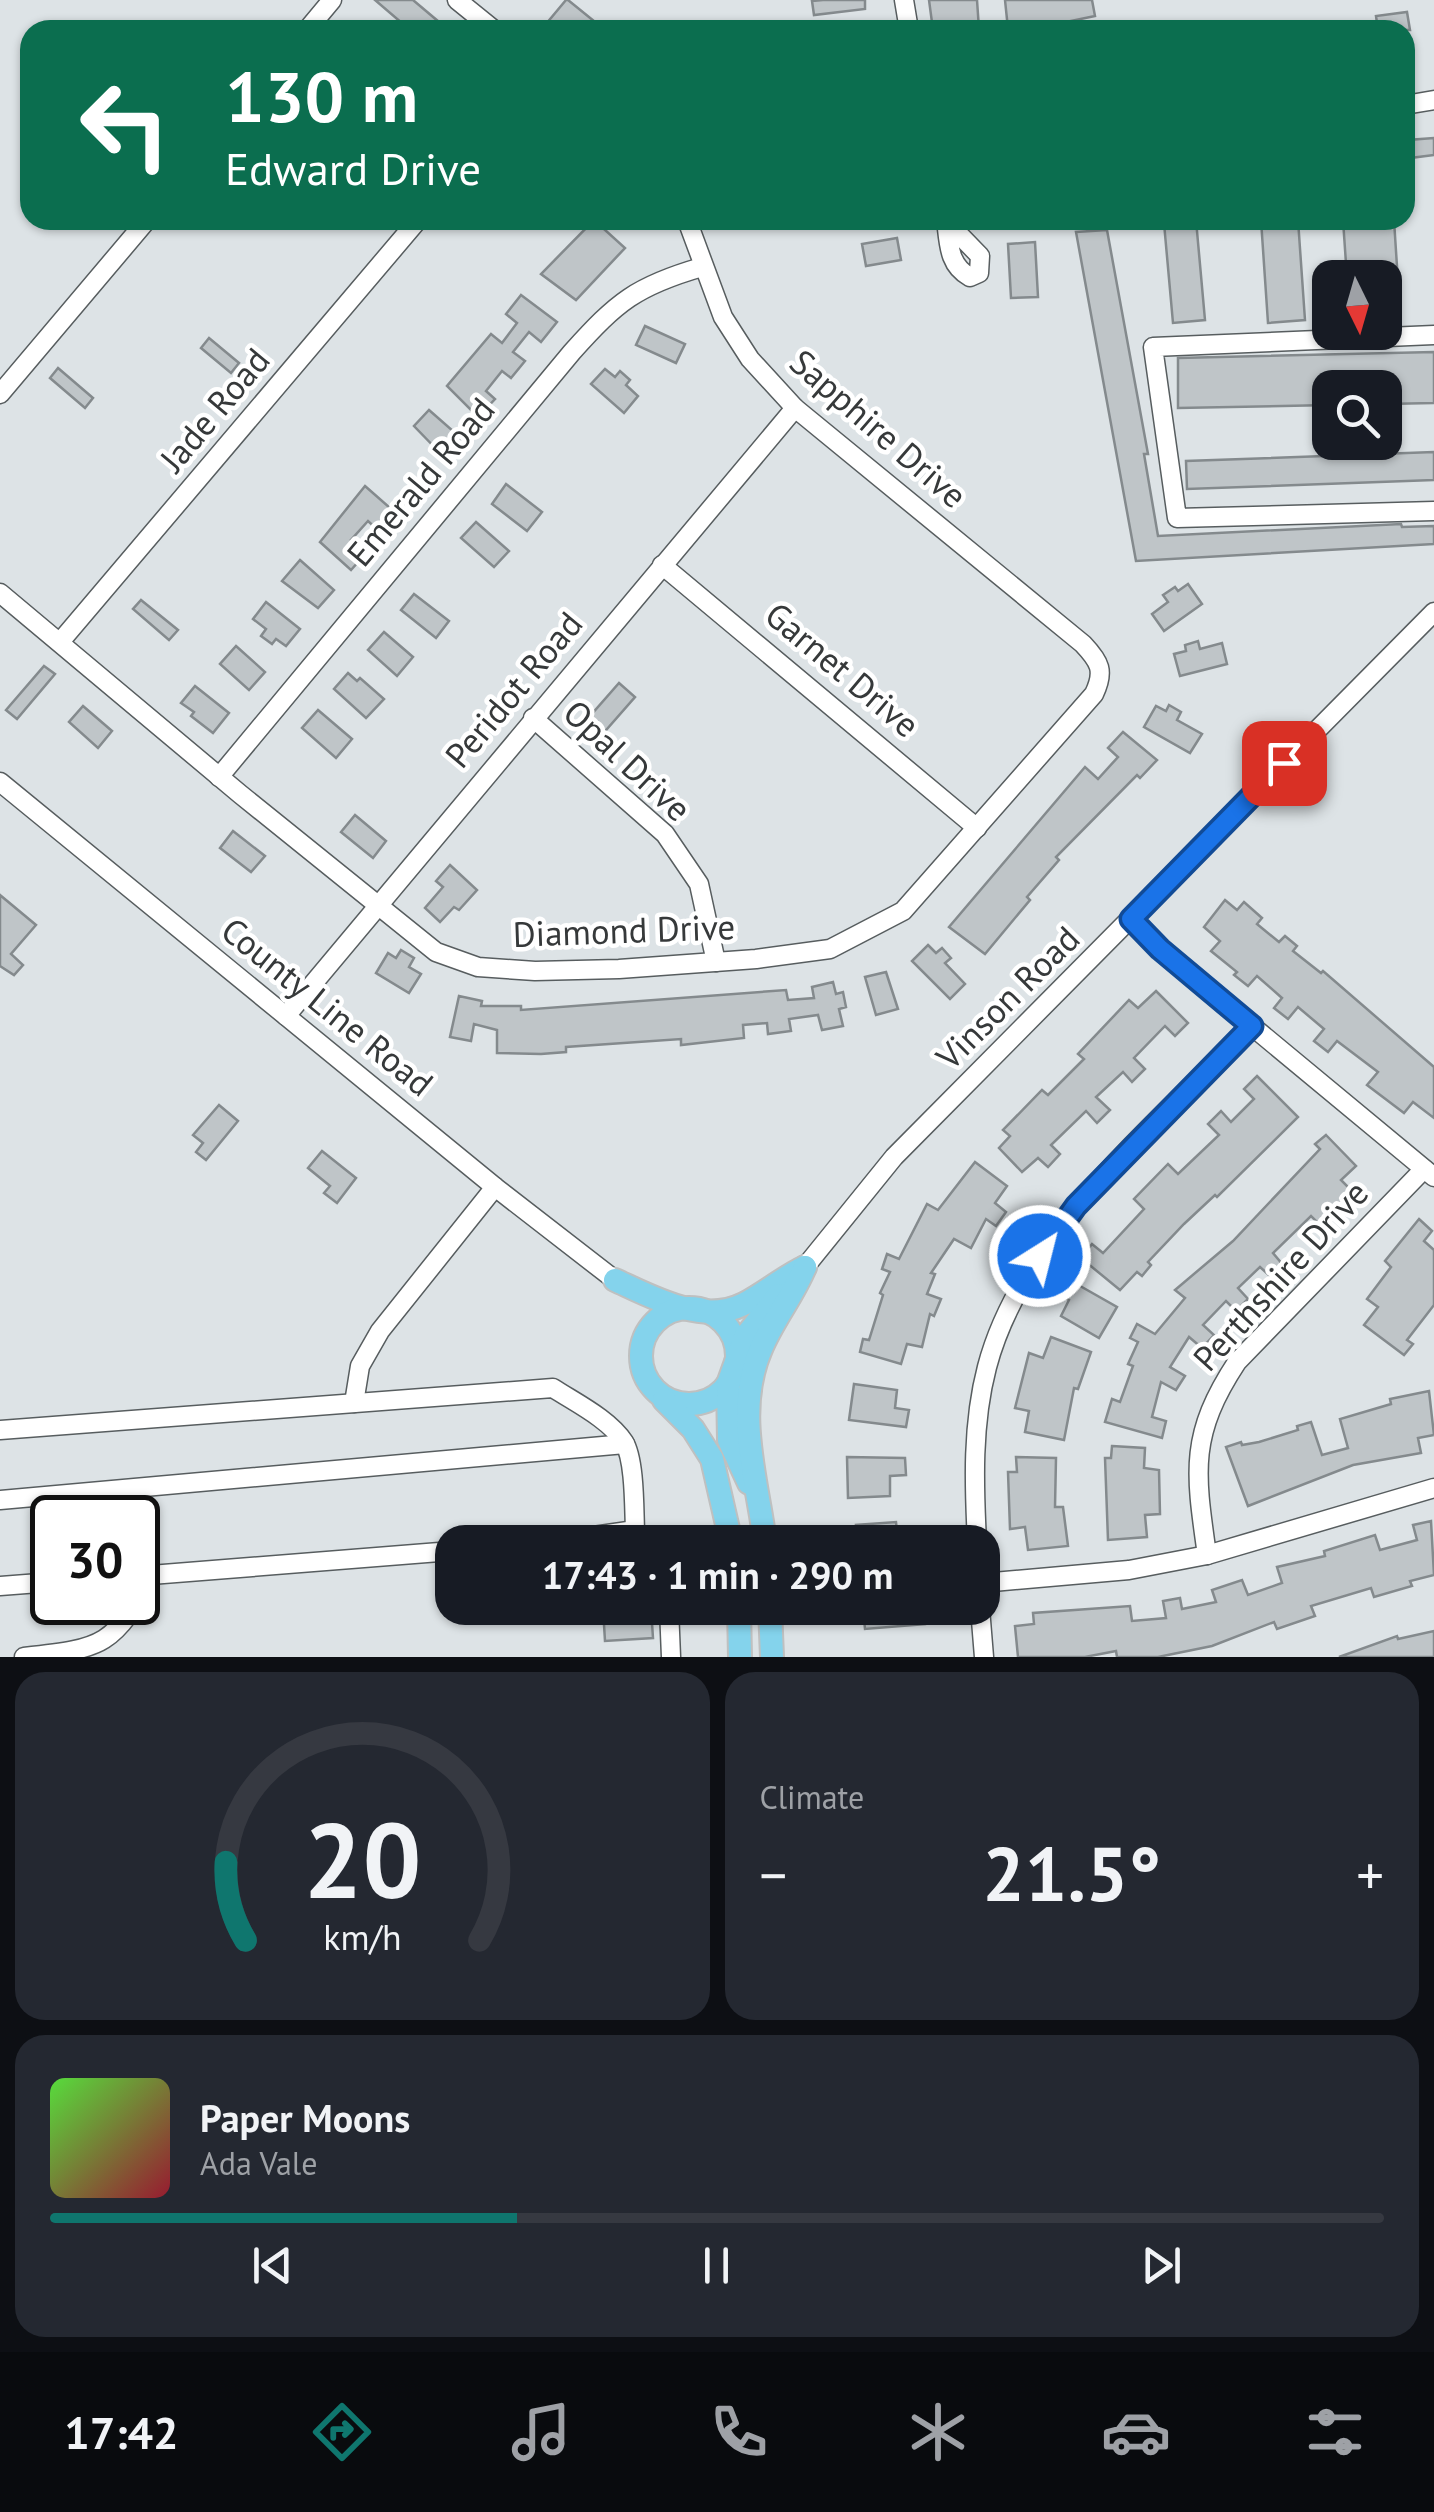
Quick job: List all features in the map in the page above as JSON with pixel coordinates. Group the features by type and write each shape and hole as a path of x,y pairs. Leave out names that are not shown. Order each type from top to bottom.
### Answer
{"main road":[{"path":"615,1280 680,1308 710,1313 745,1303 806,1266"},
{"path":"763,1525 747,1424 749,1388 766,1338 806,1266"},
{"path":"761,1510 729,1440 728,1384 745,1337 806,1266"},
{"path":"615,1280 636,1310 643,1339"},
{"path":"680,1308 659,1318 643,1339 643,1374 693,1429 712,1459 727,1525"},
{"path":"710,1313 731,1332 737,1360"},
{"path":"658,1394 672,1402 693,1404 713,1398 728,1384"},
{"path":"739,1625 740,1657"},
{"path":"771,1625 772,1657"}],"street":[{"path":"315,20 332,0"},
{"path":"457,0 482,20"},
{"path":"0,394 139,230"},
{"name":"Jade Road","path":"60,642 410,230"},
{"name":"Sapphire Drive","path":"690,230 723,317 741,345 795,408 1083,644"},
{"name":"Emerald Road","path":"219,777 612,307 660,280 702,267"},
{"path":"1434,335 1153,347 1177,518 1434,510"},
{"name":"Peridot Road","path":"286,1016 795,408"},
{"name":"Garnet Drive","path":"662,565 977,828"},
{"name":"Diamond Drive","path":"0,593 436,952 478,967 534,971 716,962 830,949 903,911 1094,694 1102,676 1100,662 1083,644"},
{"name":"Vinson Road","path":"806,1266 894,1157 1434,612"},
{"name":"Opal Drive","path":"533,718 665,834 698,884 716,962"},
{"name":"County Line Road","path":"0,782 495,1187 615,1280"},
{"path":"1131,919 1160,949 1429,1173"},
{"path":"976,1525 974,1459 987,1367 1022,1281 1076,1206 1252,1026"},
{"name":"Perthshire Drive","path":"1207,1555 1196,1483 1199,1440 1213,1398 1237,1362 1429,1173"},
{"path":"354,1403 360,1366 380,1331 495,1187"},
{"path":"0,1430 554,1388 596,1417 625,1444 638,1525"},
{"path":"0,1500 625,1444"},
{"path":"1000,1581 1129,1570 1207,1555 1434,1488"},
{"path":"160,1574 435,1552"},
{"path":"0,1586 30,1584"},
{"path":"24,1657 76,1651 109,1638 124,1625"},
{"path":"669,1625 670,1657"},
{"path":"981,1625 984,1657"}],"building":[{"path":"375,0 413,0 437,20 398,20"},
{"path":"568,0 593,20 549,20"},
{"path":"865,0 865,9 814,15 812,1"},
{"path":"929,0 977,0 978,20 932,20"},
{"path":"1005,0 1092,0 1095,16 1076,20 1007,20"},
{"path":"1407,12 1408,20 1377,20 1376,16"},
{"path":"1434,138 1434,155 1415,157 1415,139"},
{"path":"584,230 605,230 625,248 576,300 541,274"},
{"path":"1107,230 1148,454 1144,454 1158,536 1401,524 1434,526 1434,544 1136,561 1076,232"},
{"path":"1165,230 1197,230 1205,320 1173,323"},
{"path":"1262,230 1299,230 1305,320 1268,323"},
{"path":"1344,230 1395,230 1397,260 1346,260"},
{"path":"897,238 901,260 866,266 862,244"},
{"path":"1035,242 1038,297 1011,298 1008,244"},
{"path":"521,295 557,322 541,342 529,332 513,352 525,361 511,378 502,371 486,391 495,399 478,417 447,386 491,334 502,343 517,323 506,314"},
{"path":"645,326 685,344 676,363 636,345"},
{"path":"209,338 239,363 231,373 201,348"},
{"path":"1434,352 1434,403 1402,404 1402,370 1312,370 1312,405 1178,408 1178,358"},
{"path":"58,368 93,398 85,408 50,378"},
{"path":"605,369 615,377 620,371 630,380 626,385 638,396 624,413 591,384"},
{"path":"429,410 461,438 444,457 414,426"},
{"path":"1434,452 1434,480 1187,489 1186,461 1312,456 1312,460 1402,460 1402,453"},
{"path":"506,484 542,512 527,531 492,504"},
{"path":"365,486 398,515 381,533 368,521 351,540 366,553 351,570 320,542"},
{"path":"476,522 509,551 494,567 461,538"},
{"path":"300,560 334,590 318,608 282,581"},
{"path":"1188,584 1202,604 1164,631 1152,614 1168,602 1163,595"},
{"path":"414,594 449,621 436,638 401,610"},
{"path":"141,600 178,630 169,640 133,609"},
{"path":"266,602 300,629 286,646 276,639 272,644 261,636 266,629 253,619"},
{"path":"384,632 413,657 397,676 368,650"},
{"path":"1198,641 1200,649 1222,643 1227,664 1180,676 1174,654 1186,651 1185,645"},
{"path":"236,646 265,672 249,690 220,664"},
{"path":"44,666 55,674 17,719 6,710"},
{"path":"348,673 384,699 366,718 334,689"},
{"path":"619,683 635,697 600,737 584,723"},
{"path":"195,686 229,713 213,733 181,703"},
{"path":"1169,705 1181,712 1177,720 1202,734 1190,753 1144,727 1156,706 1166,711"},
{"path":"83,706 112,731 98,748 69,722"},
{"path":"318,710 352,739 336,758 302,728"},
{"path":"1123,732 1157,760 1140,778 1137,775 1056,857 1059,860 1027,897 1030,900 985,954 949,927 1085,767 1098,779 1118,757 1108,748"},
{"path":"355,815 386,841 373,858 341,832"},
{"path":"233,831 265,856 251,872 220,848"},
{"path":"450,865 477,890 459,910 454,907 440,922 425,908 443,887 436,881"},
{"path":"0,895 36,925 11,954 23,965 14,975 0,966"},
{"path":"1225,900 1237,910 1244,902 1262,918 1257,924 1279,942 1285,936 1297,946 1293,951 1323,971 1434,1067 1434,1118 1413,1102 1404,1113 1367,1085 1378,1072 1337,1041 1328,1052 1314,1041 1324,1029 1298,1007 1288,1019 1274,1008 1282,998 1257,976 1248,986 1234,975 1237,972 1211,951 1220,941 1204,927"},
{"path":"928,945 936,953 942,948 951,958 945,963 965,984 950,999 912,961"},
{"path":"401,950 414,958 409,967 421,974 409,993 376,973 388,953 396,958"},
{"path":"886,972 898,1009 876,1015 865,977"},
{"path":"833,982 836,994 843,992 846,1007 839,1009 843,1026 822,1030 818,1015 789,1019 791,1031 768,1034 767,1023 743,1025 744,1038 681,1045 681,1039 566,1047 566,1052 541,1054 497,1053 497,1030 474,1024 471,1041 450,1037 459,996 482,1001 481,1006 521,1006 521,1010 786,990 788,1000 814,998 812,987"},
{"path":"1156,991 1188,1023 1175,1036 1165,1026 1134,1058 1145,1069 1132,1082 1123,1072 1096,1097 1110,1110 1097,1123 1086,1111 1051,1145 1060,1154 1048,1167 1038,1158 1022,1172 999,1148 1010,1136 1003,1130 1042,1090 1048,1095 1084,1059 1078,1054 1129,1000 1138,1008"},
{"path":"1257,1076 1298,1117 1184,1224 1148,1262 1151,1265 1142,1276 1137,1272 1120,1290 1081,1258 1092,1244 1103,1253 1144,1209 1134,1199 1168,1164 1178,1174 1219,1135 1208,1124 1221,1111 1231,1122 1254,1099 1244,1089"},
{"path":"219,1105 238,1121 206,1160 196,1152 203,1143 193,1135"},
{"path":"1326,1135 1356,1166 1341,1180 1352,1191 1321,1226 1311,1216 1273,1253 1283,1265 1271,1277 1260,1267 1238,1288 1248,1299 1236,1311 1226,1301 1203,1325 1214,1335 1202,1348 1189,1337 1170,1367 1185,1376 1176,1390 1161,1382 1152,1417 1166,1421 1162,1438 1105,1422 1112,1399 1120,1402 1133,1366 1128,1364 1138,1342 1130,1338 1137,1324 1155,1334 1185,1298 1175,1290 1233,1241 1320,1149 1315,1144"},
{"path":"322,1151 356,1178 337,1203 324,1193 330,1186 308,1168"},
{"path":"975,1162 1007,1186 995,1203 1006,1212 996,1226 986,1219 971,1248 954,1239 931,1273 935,1274 927,1294 941,1299 934,1316 930,1314 922,1347 907,1344 901,1364 860,1352 863,1339 869,1340 883,1295 880,1293 890,1272 882,1269 887,1254 899,1259 927,1204 938,1210"},
{"path":"1419,1219 1432,1231 1424,1241 1434,1250 1434,1305 1407,1340 1413,1344 1404,1355 1364,1325 1378,1307 1367,1299 1391,1267 1385,1261"},
{"path":"1066,1278 1117,1307 1099,1338 1061,1316 1069,1300 1058,1293"},
{"path":"1051,1337 1091,1352 1078,1389 1074,1388 1064,1440 1025,1432 1029,1411 1015,1408 1029,1353 1043,1358"},
{"path":"854,1384 897,1390 895,1408 909,1410 906,1427 849,1420"},
{"path":"1429,1391 1434,1435 1418,1438 1421,1453 1353,1465 1248,1506 1226,1447 1259,1442 1311,1422 1322,1455 1348,1448 1340,1419 1391,1404 1390,1399"},
{"path":"1112,1446 1145,1448 1144,1468 1159,1470 1160,1514 1145,1515 1147,1537 1108,1540 1105,1458 1111,1458"},
{"path":"847,1457 905,1458 906,1475 890,1476 890,1496 848,1498"},
{"path":"1016,1457 1056,1458 1055,1507 1063,1507 1068,1546 1028,1550 1025,1527 1010,1529 1008,1472 1017,1472"},
{"path":"1431,1521 1434,1575 1410,1581 1412,1586 1374,1597 1371,1588 1311,1606 1315,1616 1277,1629 1274,1622 1212,1646 1158,1657 1117,1657 1116,1651 1085,1657 1018,1657 1015,1626 1034,1624 1033,1613 1130,1606 1132,1621 1166,1618 1163,1601 1180,1598 1182,1609 1216,1602 1212,1590 1242,1580 1248,1595 1282,1583 1277,1567 1325,1556 1324,1551 1375,1535 1380,1550 1417,1540 1413,1525"},
{"path":"604,1625 652,1625 653,1638 605,1641"},
{"path":"865,1625 913,1625 865,1629"},
{"path":"1434,1631 1434,1657 1339,1657 1397,1636 1398,1639"}],"route":[{"path":"1040,1256 1076,1206 1252,1026 1160,949 1131,919 1284,763"}]}
